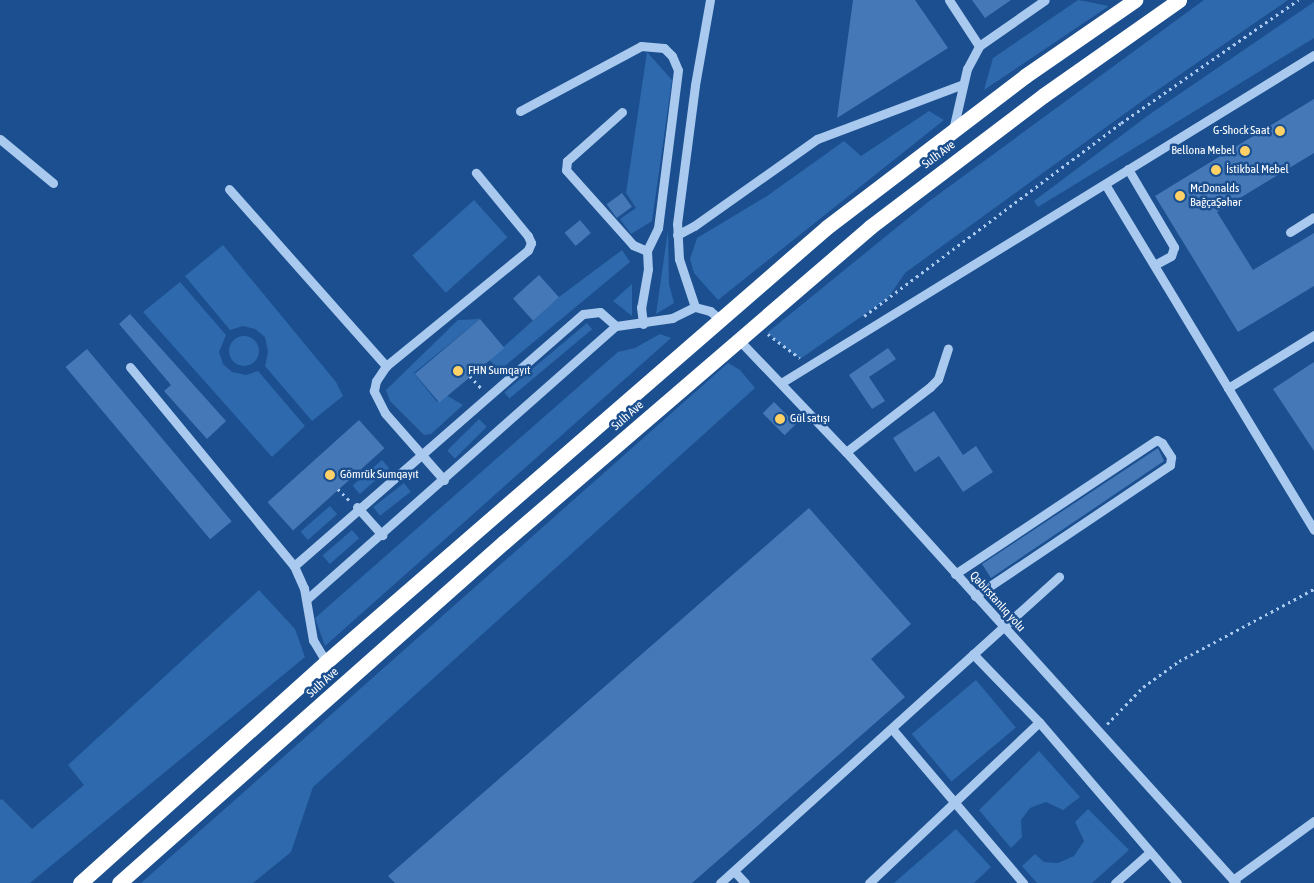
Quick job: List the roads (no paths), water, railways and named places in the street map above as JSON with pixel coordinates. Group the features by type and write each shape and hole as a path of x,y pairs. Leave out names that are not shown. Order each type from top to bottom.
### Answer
{"highway":[{"name":"Sulh Ave","path":"80,883 326,662 720,319 853,206 953,130 1135,0"},
{"name":"Sulh Ave","path":"120,883 738,339 952,164 1180,0"},
{"path":"720,319 738,339"}],"street":[{"path":"695,307 683,274 677,235 695,85 710,0"},
{"path":"949,0 979,46"},
{"path":"953,130 966,69 979,46 1045,0"},
{"path":"520,110 640,46 664,48 672,56 678,70 658,228 647,251 648,270 641,307 643,324"},
{"path":"781,383 1314,55"},
{"path":"677,235 694,226 817,139 963,84"},
{"path":"622,112 567,161 566,170 627,238 647,251"},
{"path":"0,139 53,183"},
{"path":"1128,169 1174,248 1170,256 1154,265"},
{"path":"444,480 377,401 376,380 386,366 528,250 528,236 476,173"},
{"path":"1105,184 1314,530"},
{"path":"229,188 386,366"},
{"path":"1290,232 1314,217"},
{"path":"307,599 382,535 616,326 643,324 672,318 695,307 710,311 720,319"},
{"path":"294,566 357,508 583,314 600,312 616,326"},
{"path":"1228,388 1314,335"},
{"name":"Qəbirstanlıq yolu","path":"738,339 846,452 1235,881"},
{"path":"846,452 930,387 938,379 948,350"},
{"path":"130,367 294,566 307,599 313,640 326,662"},
{"path":"955,574 1156,441 1162,443 1171,457 1170,465 975,596"},
{"path":"357,508 382,535"},
{"path":"720,883 893,730 973,654 1059,577"},
{"path":"973,654 1039,722 1177,883"},
{"path":"869,883 1039,722"},
{"path":"893,730 1023,883"},
{"path":"1235,881 1314,821"},
{"path":"1115,883 1150,852"},
{"path":"734,871 744,883"}],"place":[{"name":"G-Shock Saat","path":"1280,131"},
{"name":"Bellona Mebel","path":"1245,151"},
{"name":"İstikbal Mebel","path":"1216,170"},
{"name":"McDonalds BağçaŞəhər","path":"1180,196"},
{"name":"FHN Sumqayıt","path":"458,371"},
{"name":"Gül satışı","path":"780,419"},
{"name":"Gömrük Sumqayıt","path":"330,475"}]}
